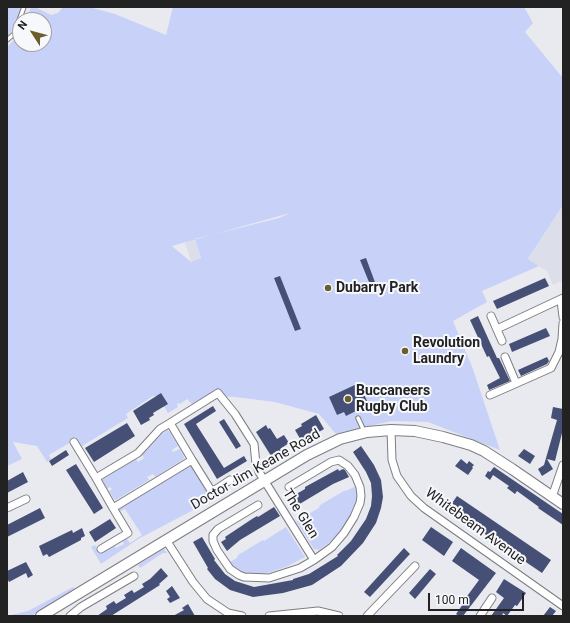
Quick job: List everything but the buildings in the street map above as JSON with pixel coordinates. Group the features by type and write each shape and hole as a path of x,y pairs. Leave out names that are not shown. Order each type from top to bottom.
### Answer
{"street":[{"path":"497,329 562,299 563,317"},
{"path":"491,316 502,341"},
{"path":"490,395 551,368 559,352 563,323"},
{"path":"505,357 516,383"},
{"name":"The Glen","path":"170,423 218,393 237,417 254,444 257,467 264,481 314,560"},
{"path":"96,478 138,453 160,430 170,423 212,492 230,480"},
{"name":"Doctor Jim Keane Road","path":"41,616 322,447 340,439 364,433 391,430 429,433 471,445 484,451 563,504"},
{"name":"Whitebeam Avenue","path":"391,430 392,460 397,476 411,496 436,516 563,606"},
{"path":"74,442 130,535 101,549"},
{"path":"113,508 192,460"},
{"name":"The Glen","path":"258,505 218,529 213,534 213,540 217,550 230,569 244,577 269,578 300,568 314,560 332,547 344,533 354,517 360,503 362,491 355,475 341,460 331,462 289,487"},
{"path":"552,497 563,465"},
{"path":"7,508 26,499"},
{"path":"166,540 193,582 207,599 224,611 242,616"},
{"path":"367,616 415,566"},
{"path":"70,616 81,607 134,576"},
{"path":"480,616 492,598"},
{"path":"269,616 318,611 339,616"}],"lane":[{"path":"7,40 14,34 24,7"},
{"path":"358,418 364,433"}],"shaded area":[{"path":"7,7 22,7 20,12 12,12 12,30 7,37"},
{"path":"31,7 35,7 45,12 29,12"},
{"path":"63,7 89,7 115,14 166,35 173,7 524,7 533,23 525,32 563,78 563,205 528,259 539,266 482,291 487,302 453,321 473,369 500,450 428,422 391,421 336,434 319,414 275,402 235,397 206,396 192,404 187,399 180,404 177,404 178,407 168,413 157,396 153,396 126,414 128,418 82,446 78,440 71,442 49,455 51,459 47,462 37,446 13,442 22,459 7,466 7,47 12,42 12,52 52,52 52,15 58,13","holes":["290,213 279,218 214,234","195,240 201,258 191,262 172,246"]},
{"path":"563,205 563,280 553,285 547,271 528,260"},
{"path":"195,239 201,259 191,262 185,243"},
{"path":"167,430 178,446 172,450 173,452 180,449 184,459 155,477 153,474 147,477 149,480 116,500 114,499 109,491 112,489 110,487 107,489 103,479 136,459 138,462 144,458 142,455"},
{"path":"190,465 193,467 212,497 216,495 217,491 220,496 140,538 101,564 91,547 95,545 100,553 114,545 116,548 124,544 122,540 126,538 130,543 142,535 125,509 119,512 118,509"},
{"path":"249,468 253,478 235,488 229,479"},
{"path":"358,485 359,492 356,507 350,519 333,542 331,541 319,550 314,549 296,521 344,491"},
{"path":"286,527 305,557 288,566 258,575 246,574 238,571 228,563 237,558 238,555"},
{"path":"164,549 167,553 163,553 140,568 138,565"},
{"path":"73,587 74,589 32,616 7,616 28,611"}],"place":[{"name":"Dubarry Park","path":"328,288"},
{"name":"Revolution Laundry","path":"405,351"},
{"name":"Buccaneers Rugby Club","path":"348,399"}]}
